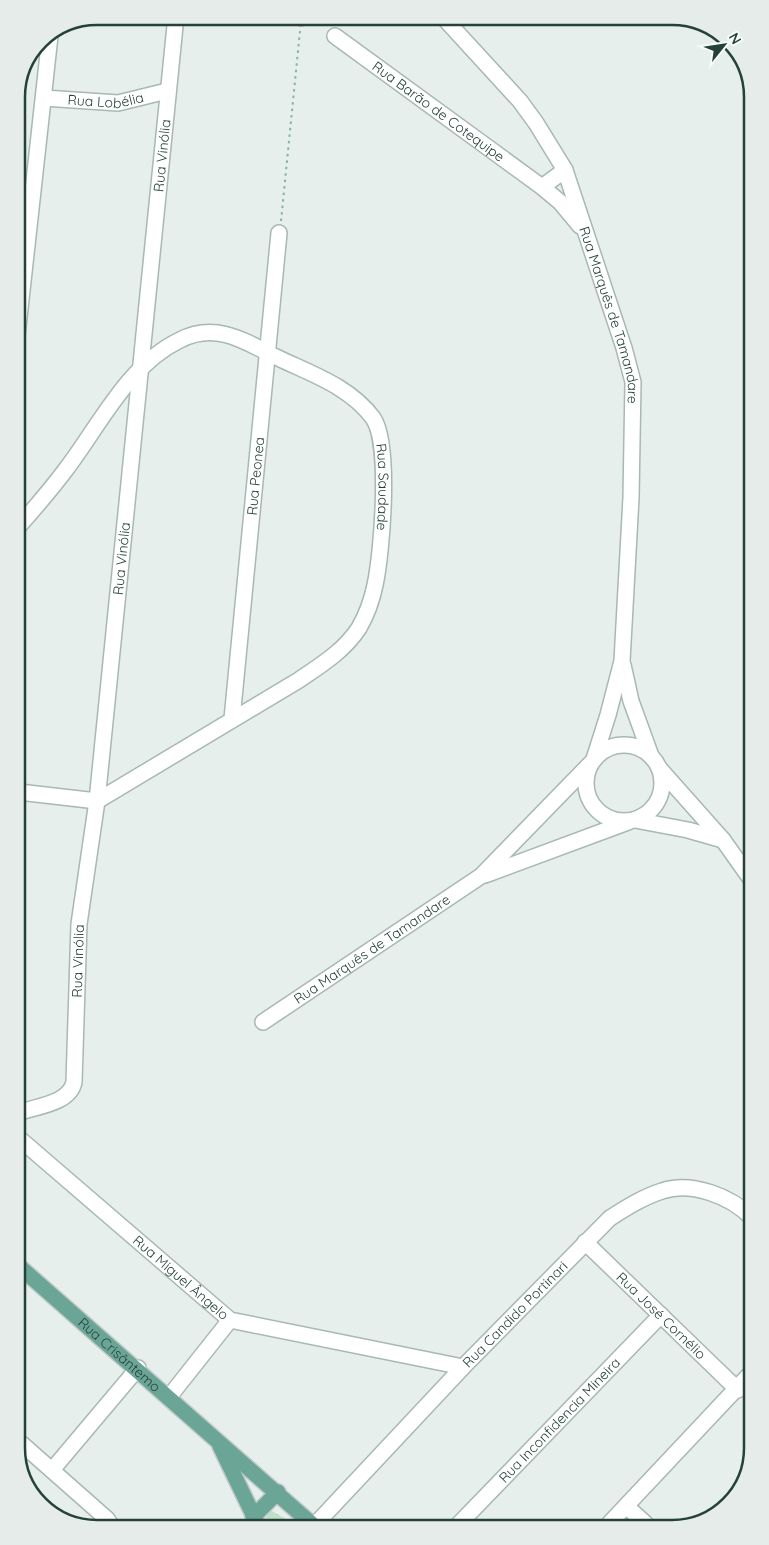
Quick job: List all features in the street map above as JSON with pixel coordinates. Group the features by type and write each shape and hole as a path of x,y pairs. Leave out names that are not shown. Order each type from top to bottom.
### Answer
{"main road":[{"name":"Rua Crisântemo","path":"25,1271 138,1368 218,1442 278,1492 308,1520"},
{"name":"Rua Crisântemo","path":"218,1442 254,1520"},
{"path":"259,1520 278,1492"}],"street":[{"name":"Rua Vinólia","path":"25,1111 65,1097 72,1091 74,1082 79,924 97,801 175,25"},
{"name":"Rua Marquês de Tamandare","path":"263,1022 482,876 592,761 608,715 622,661 635,396 626,355 565,170 520,101 450,25"},
{"name":"Rua Barão de Cotequipe","path":"335,36 542,187 560,202 585,232"},
{"path":"25,209 44,98 49,43"},
{"name":"Rua Lobélia","path":"44,98 118,103 168,91"},
{"path":"542,187 565,170"},
{"name":"Rua Peonea","path":"232,719 269,353 279,233"},
{"name":"Rua Saudade","path":"25,519 66,469 140,367 180,339 207,332 218,332 244,339 345,392 360,403 375,421 382,440 379,561 368,609 351,640 299,680 97,801"},
{"name":"Rua Marquês de Tamandare","path":"622,661 631,701 655,762 722,840 744,870"},
{"path":"633,820 651,810 660,795 661,776 655,762 632,746 622,745 606,749 592,761 586,775 586,788 589,800 596,810 606,817 618,821 633,820 688,830 722,840"},
{"path":"25,793 97,801"},
{"name":"Rua Marquês de Tamandare","path":"482,876 633,820"},
{"name":"Rua Miguel Ângelo","path":"25,1143 230,1320 463,1367"},
{"name":"Rua Candido Portinari","path":"320,1520 463,1367 610,1218 633,1203 664,1190 686,1188 706,1191 728,1199 744,1212"},
{"name":"Rua José Cornélio","path":"585,1242 738,1390"},
{"name":"Rua Inconfidencia Mineira","path":"463,1520 661,1316"},
{"path":"169,1396 230,1320"},
{"path":"52,1470 138,1368"},
{"path":"613,1520 744,1382"},
{"path":"25,1447 108,1520"},
{"path":"626,1506 642,1520"}],"path":[{"path":"279,233 300,25"}],"green space":[{"path":"270,1510 288,1520 265,1520"}]}
